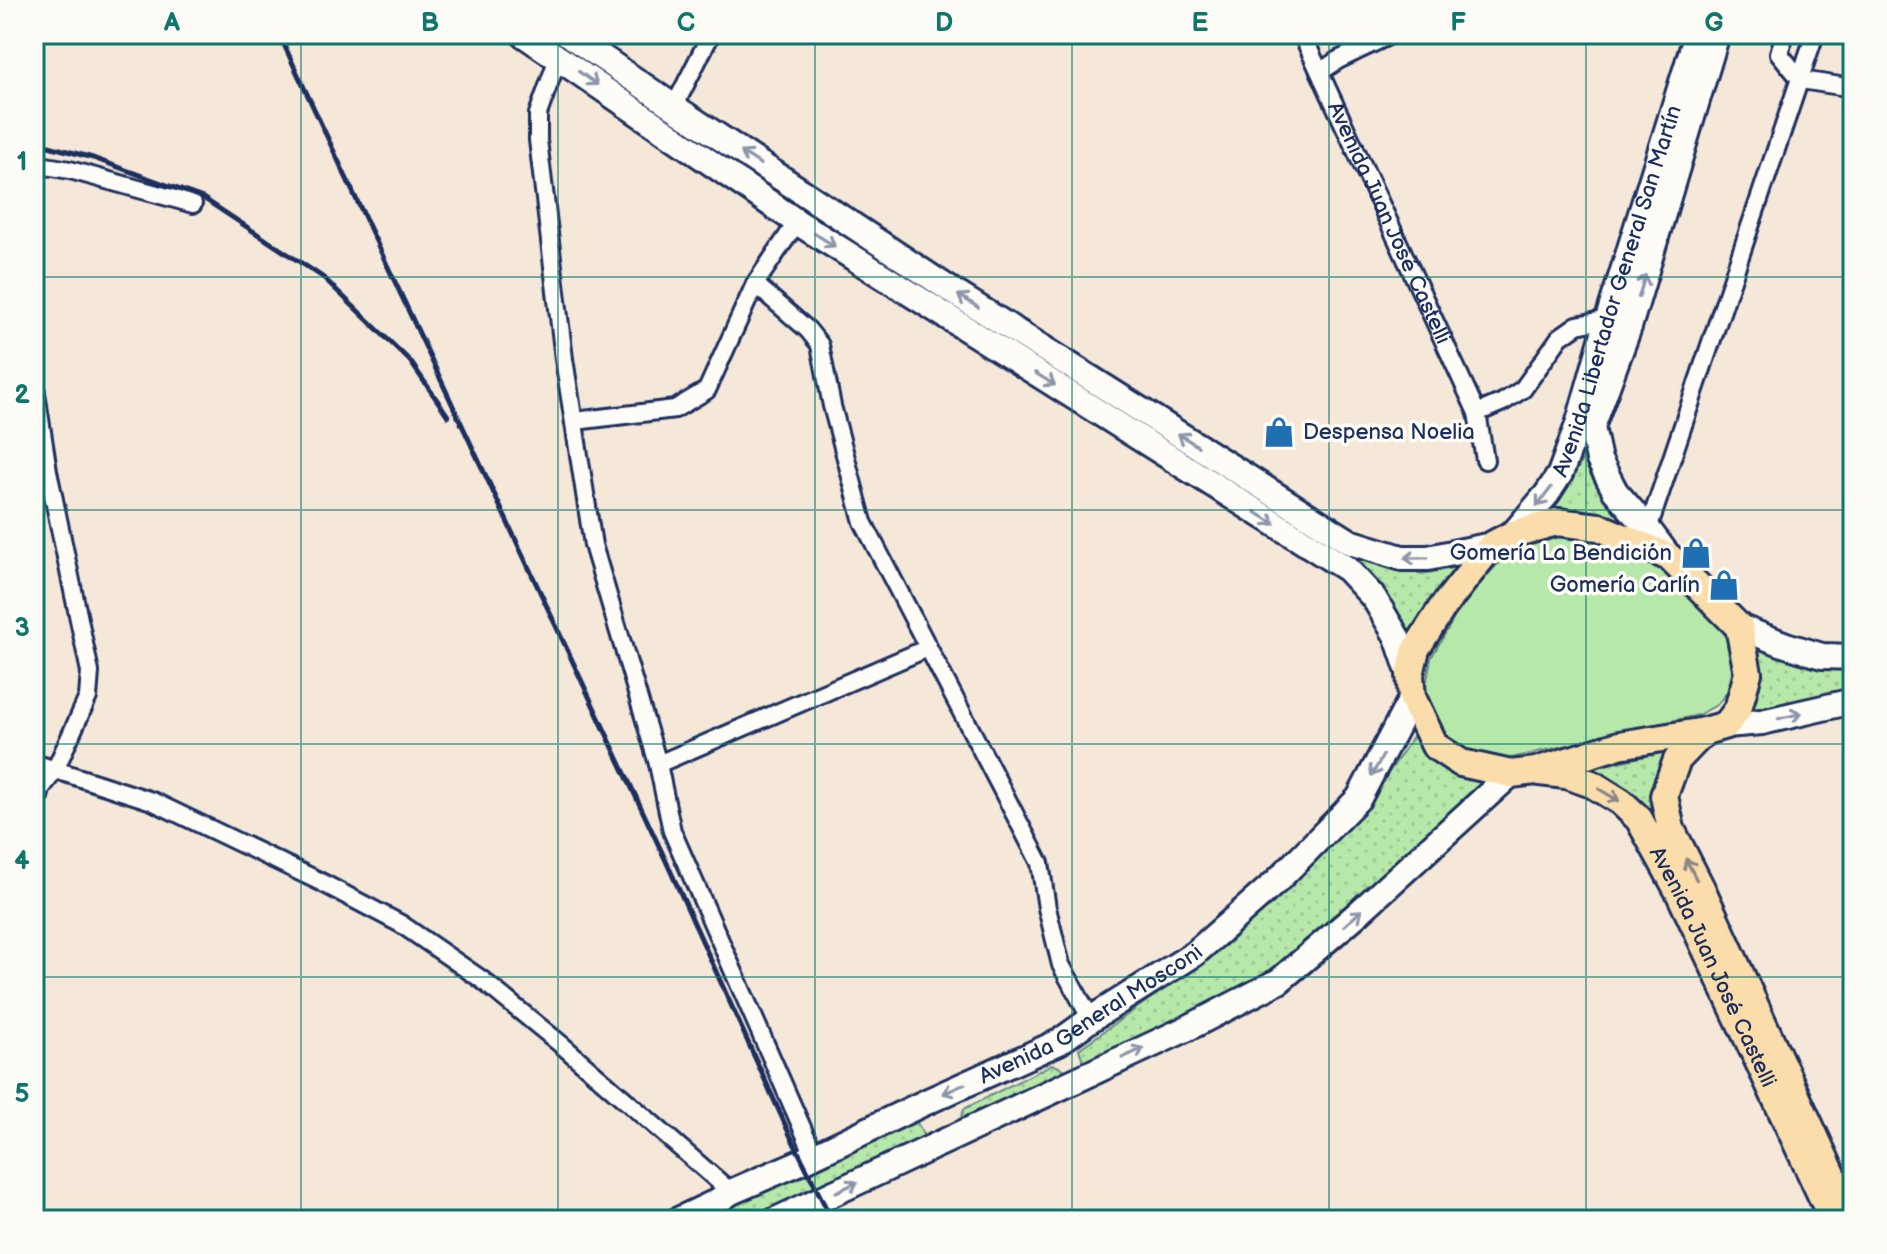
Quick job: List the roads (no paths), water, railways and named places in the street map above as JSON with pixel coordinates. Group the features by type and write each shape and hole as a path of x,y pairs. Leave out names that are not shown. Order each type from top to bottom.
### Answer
{"main road":[{"path":"523,34 797,222 1347,569 1374,598 1397,637 1411,686"},
{"path":"568,34 949,289 1350,542 1402,558 1428,558 1557,522 1599,527 1669,557 1739,627 1822,656 1853,657"},
{"name":"Avenida Libertador General San Martín","path":"1669,557 1615,491 1599,460 1592,427 1697,34"},
{"name":"Avenida Libertador General San Martín","path":"1502,539 1547,494 1560,474 1618,323 1717,34"},
{"path":"1411,686 1416,649 1442,608 1502,539"},
{"name":"Avenida Juan José Castelli","path":"1739,627 1748,673 1738,709 1677,760 1664,796 1671,829 1853,1220"},
{"name":"Avenida Juan José Castelli","path":"1411,686 1435,746 1461,763 1523,773 1566,775 1592,784 1621,802 1639,819 1679,892 1833,1220"},
{"name":"Avenida General Mosconi","path":"678,1220 731,1192 1059,1042 1194,954 1297,860 1359,798 1411,686"},
{"path":"1523,773 1619,745 1762,722 1853,701"},
{"name":"Avenida General Mosconi","path":"776,1220 1188,1028 1279,981 1523,773"},
{"path":"1059,1042 1080,1078"},
{"path":"924,1103 941,1144"}],"street":[{"path":"674,107 711,34"},
{"name":"Avenida Juan José Castelli","path":"1302,34 1477,413 1485,460"},
{"path":"1320,72 1392,34"},
{"path":"1785,34 1779,53 1801,80 1853,88"},
{"path":"1648,529 1815,34"},
{"path":"558,58 538,114 538,140 564,359 593,545 658,764 672,831 814,1155"},
{"path":"34,164 70,170 193,204"},
{"path":"575,421 675,409 707,390 755,284 797,222"},
{"path":"755,284 808,330 820,345 832,406 863,522 1040,863 1061,965 1091,1019"},
{"path":"1477,413 1523,389 1560,337 1577,325 1618,323"},
{"path":"34,380 48,471 90,672 88,697 55,770 38,788 34,817"},
{"path":"658,764 928,648"},
{"path":"34,763 152,801 401,924 481,979 731,1192"}],"railway":[{"path":"279,34 832,1220"},
{"path":"34,142 93,158 203,198 324,278 410,361 448,416"}],"place":[{"name":"Despensa Noelia","path":"1279,432"},
{"name":"Gomería La Bendición","path":"1696,553"},
{"name":"Gomería Carlín","path":"1724,585"}]}
